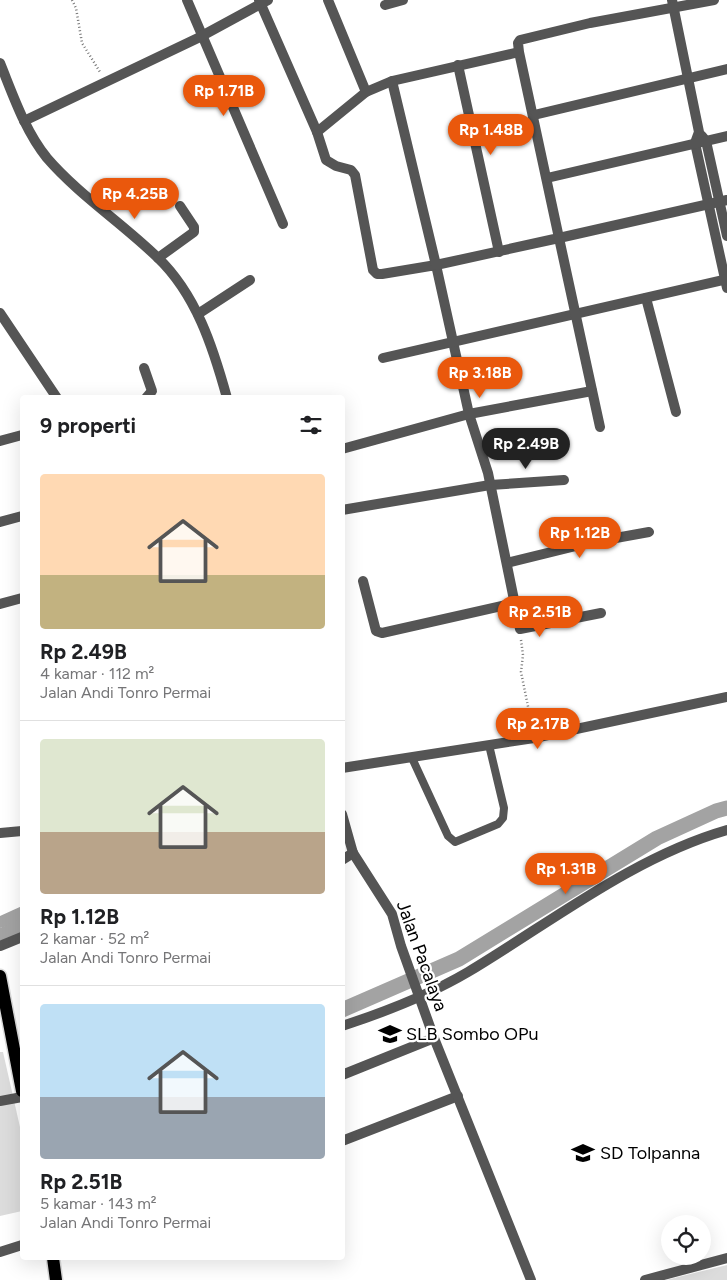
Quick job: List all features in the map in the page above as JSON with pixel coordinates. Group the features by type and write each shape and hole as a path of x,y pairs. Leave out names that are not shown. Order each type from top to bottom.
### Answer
{"main road":[{"path":"0,976 20,1081"},
{"path":"53,1260 56,1280"}],"street":[{"path":"187,0 283,224"},
{"path":"328,0 366,92"},
{"path":"385,5 403,0"},
{"path":"600,427 518,43 524,38 673,4 714,0"},
{"path":"24,121 202,35 263,1 328,163 350,170 355,175 373,270 382,274 499,252 723,201"},
{"path":"382,358 576,313 726,282 708,204 701,142 673,4"},
{"path":"317,132 366,92 392,81 519,52"},
{"path":"0,64 24,121 46,157 62,174 158,258 179,284 198,314 216,358 226,395"},
{"path":"458,65 499,252"},
{"path":"534,115 727,69"},
{"path":"392,81 469,414 488,473 520,629 601,613"},
{"path":"546,178 727,136"},
{"path":"701,142 723,201 727,236"},
{"path":"158,258 194,232 194,227 180,206"},
{"path":"198,314 250,280"},
{"path":"646,298 676,412"},
{"path":"0,313 55,395"},
{"path":"144,368 152,391 151,395"},
{"path":"345,448 469,414 592,391"},
{"path":"0,441 20,436"},
{"path":"345,509 490,485 564,480"},
{"path":"0,522 20,517"},
{"path":"507,563 588,543 649,532"},
{"path":"362,581 376,631 382,633 515,603"},
{"path":"0,604 20,599"},
{"path":"345,768 534,738 727,697"},
{"name":"Jalan Pacalaya","path":"345,825 353,853 392,914 434,1038 531,1280"},
{"path":"345,1025 377,1014 466,973 545,922 653,860 701,838 727,830"},
{"path":"0,833 20,831"},
{"path":"345,858 353,853"},
{"path":"0,946 20,938"},
{"path":"345,1074 434,1038"},
{"path":"345,1140 458,1096"},
{"path":"0,1101 20,1097"},
{"path":"0,1252 20,1247"},
{"path":"649,1280 727,1258"}],"lane":[{"path":"412,758 448,836 455,842 498,824 503,818 504,808 489,745"}],"path":[{"path":"72,0 76,8 82,43 106,82"},
{"path":"520,629 523,655 522,672 534,738"}],"shaded area":[{"path":"20,907 20,923 0,928 0,916"},
{"path":"0,1052 3,1052 20,1127 20,1211 0,1216"},
{"path":"727,1265 727,1280 666,1280"}],"waterway":[{"path":"345,1009 459,959 657,838 716,811 727,808"},
{"path":"0,936 20,928"}],"place":[{"name":"SLB Sombo OPu","path":"390,1034"},
{"name":"SD Tolpanna","path":"583,1153"}]}
